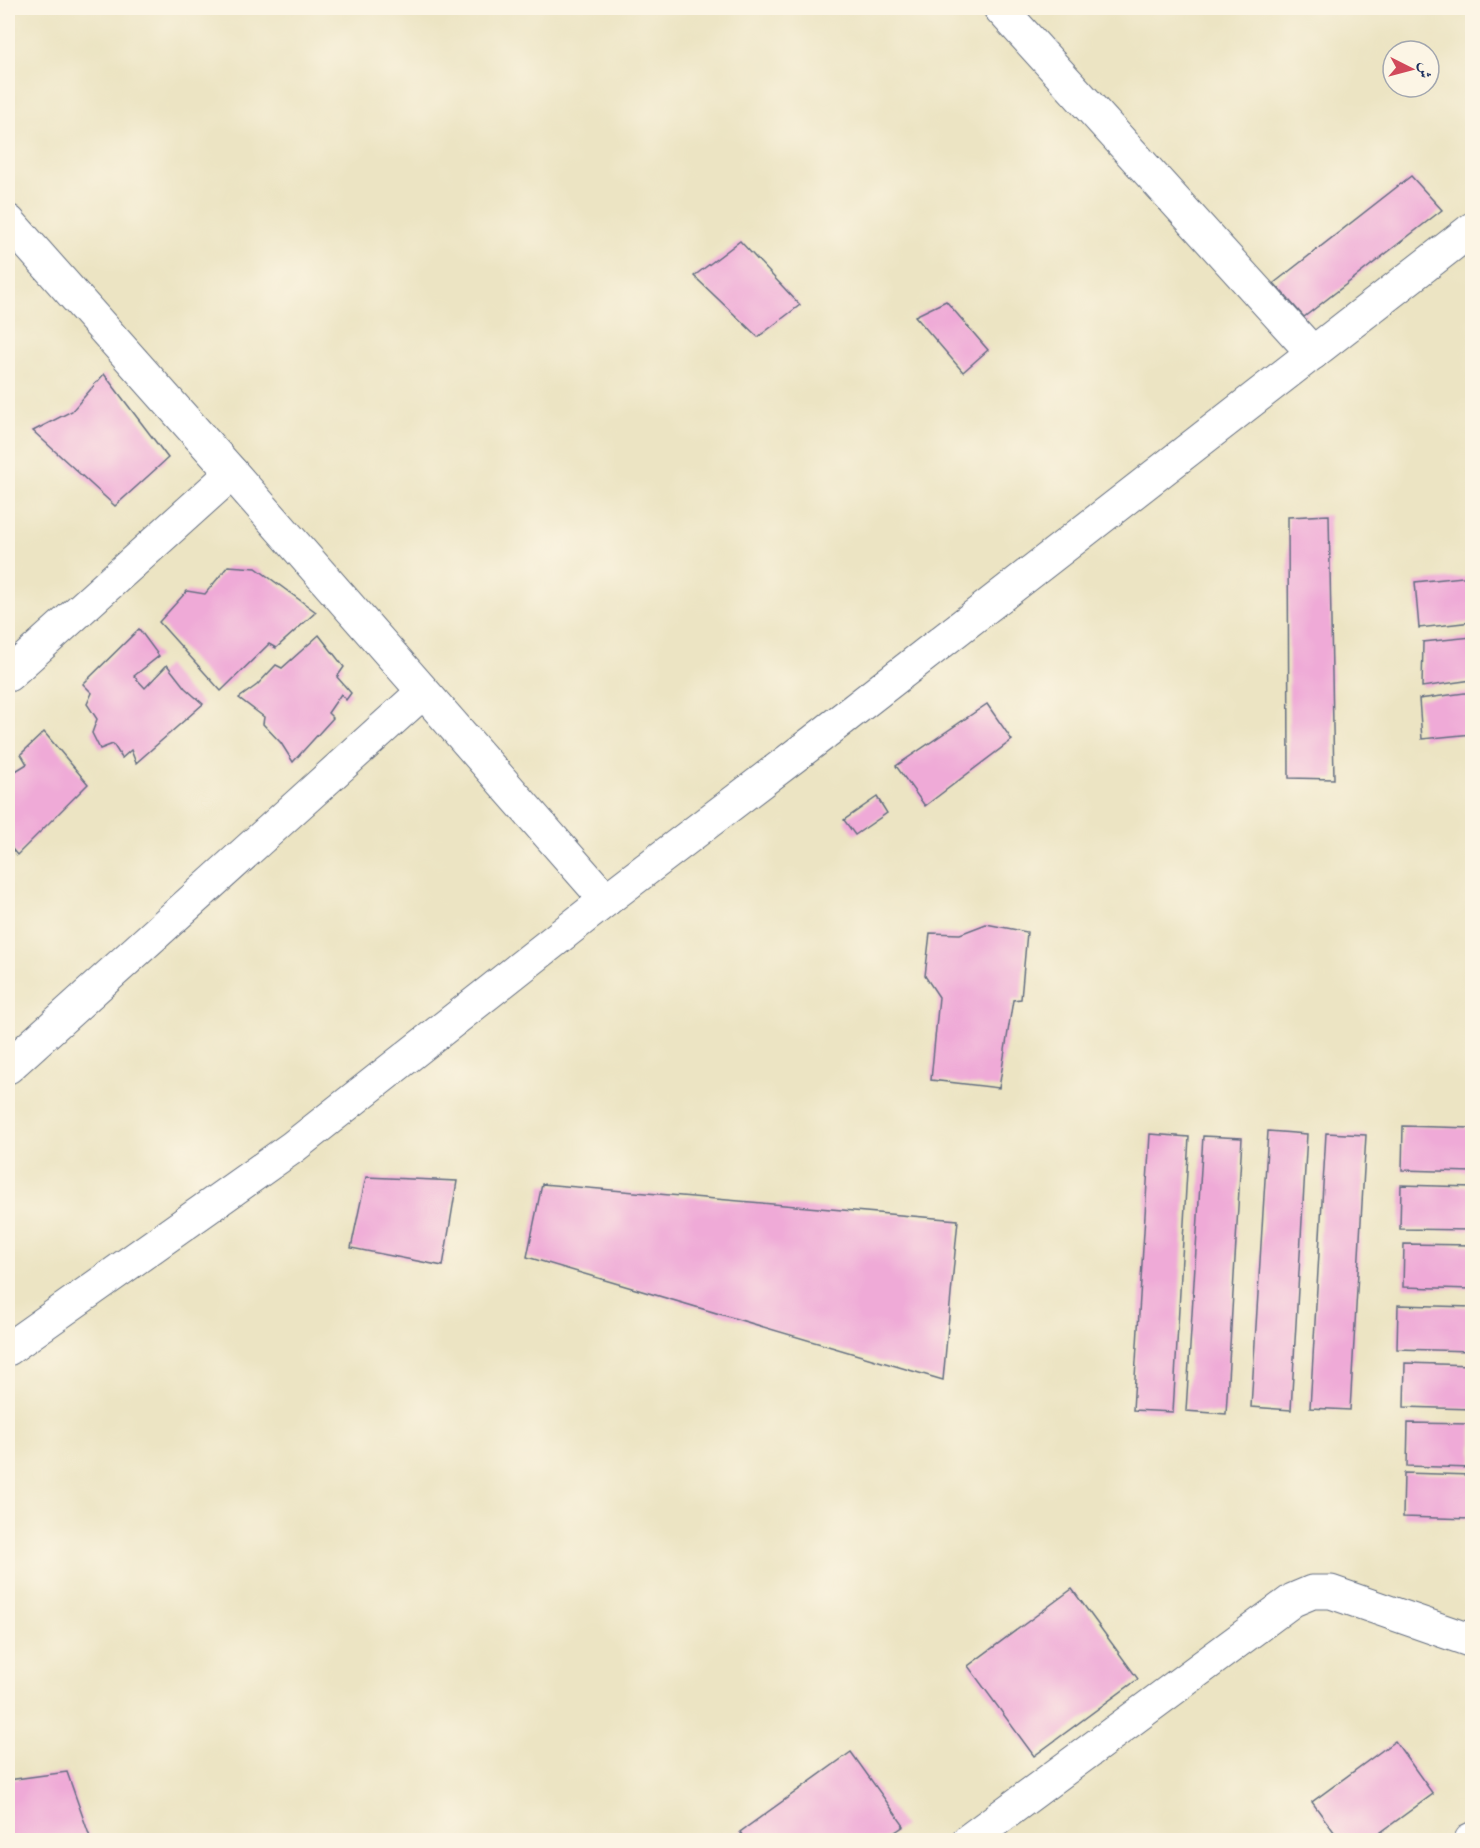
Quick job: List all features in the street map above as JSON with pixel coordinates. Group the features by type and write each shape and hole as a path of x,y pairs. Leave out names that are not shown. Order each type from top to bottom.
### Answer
{"street":[{"path":"1000,8 1313,353"},
{"path":"8,221 606,900"},
{"path":"8,1348 293,1147 606,900 1473,229"},
{"path":"8,675 232,473"},
{"path":"8,1067 423,692"},
{"path":"969,1840 1276,1611 1312,1592 1331,1592 1473,1641"}],"building":[{"path":"1411,176 1442,210 1304,317 1274,283"},
{"path":"740,241 800,305 758,337 694,276"},
{"path":"946,301 988,350 963,372 915,316"},
{"path":"104,374 168,458 115,506 33,431 72,411"},
{"path":"1329,515 1334,779 1289,778 1288,517"},
{"path":"228,566 256,568 316,612 276,648 269,644 221,691 159,622 187,591 205,594"},
{"path":"1472,576 1472,622 1419,628 1415,582"},
{"path":"139,629 159,656 134,676 145,688 167,665 185,688 203,704 136,763 131,750 122,758 113,744 100,749 92,733 97,719 87,704 92,693 83,684"},
{"path":"319,635 344,667 337,677 351,693 346,700 341,694 328,713 333,718 293,762 281,743 263,724 264,717 239,698 257,685 276,665 282,668"},
{"path":"1472,637 1472,680 1422,687 1423,642"},
{"path":"1472,692 1472,734 1422,739 1419,699"},
{"path":"987,704 1012,740 925,806 896,766"},
{"path":"44,732 88,784 17,855 8,844 8,768 14,772 27,764 21,754"},
{"path":"877,797 887,813 855,835 844,820"},
{"path":"986,924 1027,932 1021,999 1013,1000 999,1088 931,1080 939,997 925,976 930,933 960,934"},
{"path":"1403,1126 1472,1128 1472,1172 1402,1170"},
{"path":"1268,1131 1307,1134 1291,1410 1251,1407"},
{"path":"1326,1133 1366,1135 1350,1410 1310,1408"},
{"path":"1150,1134 1189,1137 1173,1412 1133,1410"},
{"path":"1203,1136 1242,1138 1226,1414 1186,1411"},
{"path":"366,1177 457,1181 443,1266 351,1248"},
{"path":"542,1184 958,1220 943,1380 527,1257"},
{"path":"1401,1185 1472,1187 1472,1230 1400,1229"},
{"path":"1404,1244 1472,1245 1472,1289 1403,1287"},
{"path":"1398,1305 1472,1307 1472,1351 1397,1349"},
{"path":"1405,1363 1472,1365 1472,1409 1404,1407"},
{"path":"1408,1423 1472,1424 1472,1468 1407,1466"},
{"path":"1404,1473 1472,1475 1472,1519 1403,1517"},
{"path":"1072,1589 1138,1679 1034,1756 968,1666"},
{"path":"1395,1741 1433,1794 1370,1840 1340,1840 1312,1802"},
{"path":"851,1752 904,1826 883,1840 746,1840 740,1832"},
{"path":"67,1772 91,1840 8,1840 8,1780"}]}
